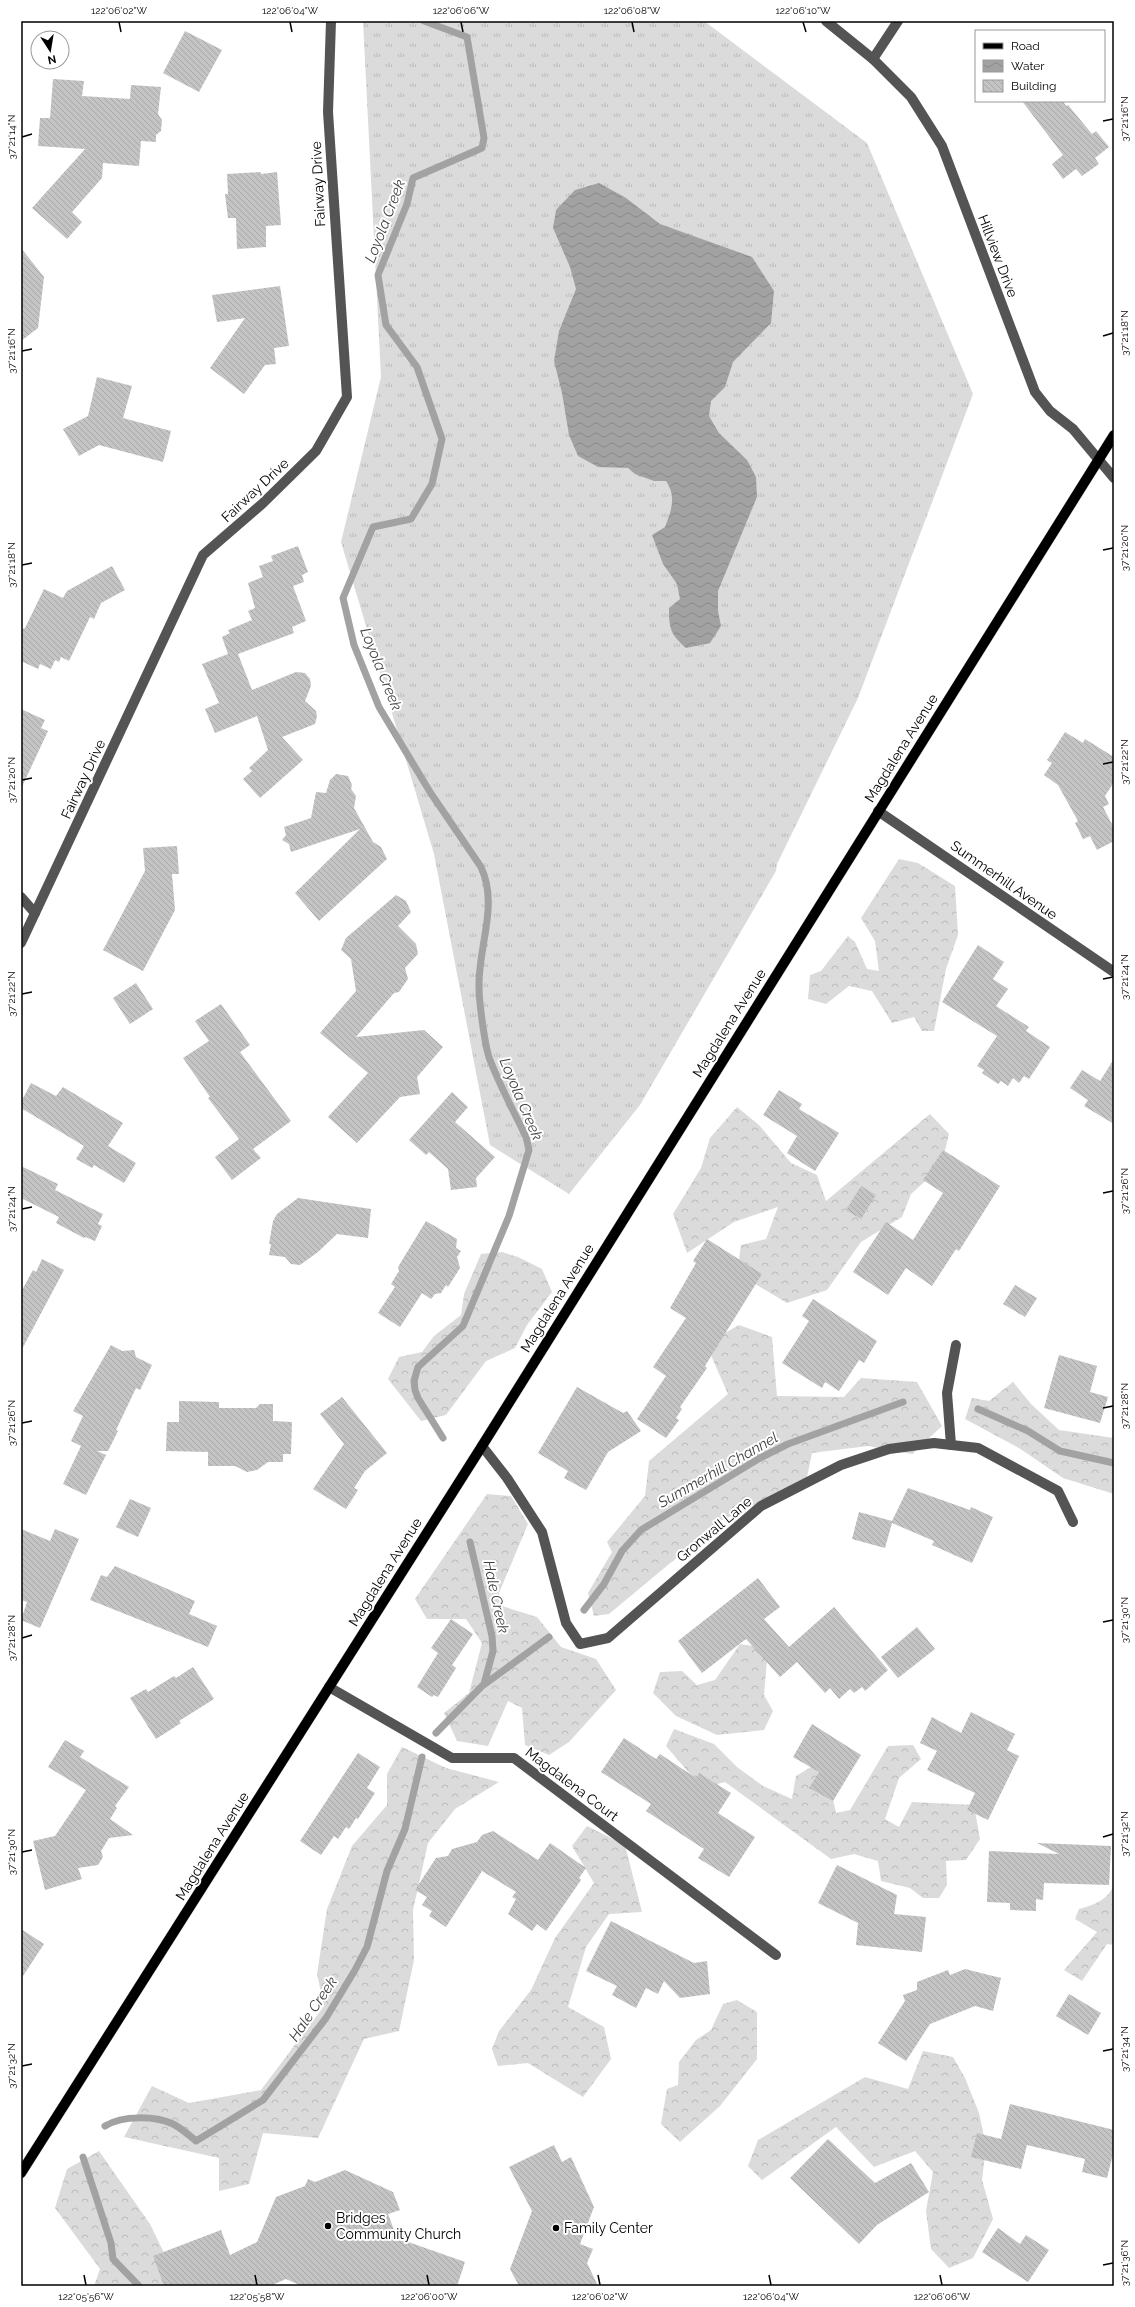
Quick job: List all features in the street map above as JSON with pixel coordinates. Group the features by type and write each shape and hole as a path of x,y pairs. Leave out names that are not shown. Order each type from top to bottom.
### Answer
{"main road":[{"name":"Magdalena Avenue","path":"21,2173 482,1446 1114,435"}],"street":[{"name":"Fairway Drive","path":"21,942 203,555 262,504 316,451 346,397 328,112 331,21"},
{"name":"Hillview Drive","path":"826,21 873,59 911,97 942,146 1035,392 1050,411 1069,425 1114,478"},
{"path":"873,59 898,21"},
{"name":"Summerhill Avenue","path":"878,811 1114,972"},
{"path":"21,897 35,913"},
{"path":"951,1445 947,1393 956,1345"},
{"name":"Gronwall Lane","path":"482,1446 507,1478 542,1532 566,1623 580,1644 608,1638 761,1506 841,1465 889,1449 934,1443 978,1448 1058,1491 1073,1522"},
{"name":"Magdalena Court","path":"329,1686 452,1758 514,1758 776,1955"}],"green space":[{"path":"363,21 704,21 867,143 973,394 858,698 777,864 776,871 640,1105 569,1194 490,1145 434,854 341,542 381,377"},
{"path":"899,859 918,863 955,886 958,935 946,969 934,1031 922,1031 914,1017 892,1023 872,991 849,986 826,1004 808,999 810,975 821,971 848,936 855,942 867,969 879,971 875,941 861,918"},
{"path":"737,1107 759,1125 791,1163 817,1175 826,1201 930,1114 949,1134 941,1167 911,1194 902,1217 861,1242 827,1290 787,1303 737,1273 741,1245 766,1239 778,1207 734,1222 687,1253 673,1214 701,1168 710,1138"},
{"path":"502,1252 518,1257 542,1269 552,1292 527,1325 515,1348 486,1361 446,1415 421,1421 388,1379 399,1357 422,1352 434,1336 461,1315 464,1294 481,1254"},
{"path":"739,1325 772,1337 777,1396 844,1397 861,1378 917,1382 942,1426 912,1454 868,1446 812,1453 806,1482 722,1520 609,1614 594,1616 588,1593 612,1552 607,1542 645,1496 649,1461 728,1394 706,1344"},
{"path":"1013,1382 1031,1404 1059,1430 1114,1438 1114,1494 1063,1478 1019,1448 965,1419 972,1398 989,1401"},
{"path":"487,1494 511,1496 528,1524 499,1593 502,1606 537,1617 561,1647 596,1659 616,1690 569,1742 549,1755 525,1745 522,1708 508,1701 488,1746 457,1741 444,1713 469,1693 482,1643 466,1619 427,1619 415,1599"},
{"path":"740,1644 768,1648 764,1695 773,1711 764,1730 717,1735 676,1716 653,1693 660,1672 682,1671 697,1685 715,1680"},
{"path":"674,1729 714,1744 737,1767 763,1786 792,1799 796,1776 816,1764 829,1781 836,1813 850,1810 888,1746 913,1745 921,1759 899,1778 885,1819 899,1827 912,1802 974,1805 980,1839 966,1860 946,1861 947,1885 939,1898 923,1898 910,1888 881,1881 878,1861 854,1854 831,1859 725,1782 702,1788 666,1746"},
{"path":"402,1747 446,1768 499,1782 455,1809 428,1843 413,1910 414,1960 399,2031 364,2039 318,2138 263,2133 249,2184 219,2191 219,2158 124,2137 152,2086 189,2103 261,2090 324,2006 317,1974 327,1909 352,1846 387,1805 387,1774"},
{"path":"587,1826 625,1845 642,1912 609,1914 586,1947 568,2007 604,2027 611,2059 583,2097 528,2063 498,2066 492,2049 499,2031 531,1990 555,1938 594,1883 572,1846"},
{"path":"1114,1882 1114,1945 1107,1944 1082,1981 1064,1970 1097,1932 1075,1919 1079,1909 1096,1903 1106,1897"},
{"path":"737,2000 757,2012 757,2059 720,2106 680,2142 661,2124 667,2089 678,2085 679,2062 696,2040 711,2030 723,2004"},
{"path":"923,2051 953,2057 965,2078 979,2113 986,2146 982,2180 993,2219 973,2258 949,2268 931,2249 926,2211 933,2172 915,2151 874,2167 836,2127 762,2180 748,2166 758,2140 865,2077 908,2089"},
{"path":"99,2151 150,2224 167,2259 173,2286 94,2286 100,2269 55,2208 67,2169"}],"water":[{"path":"599,183 626,198 660,224 752,257 774,291 771,323 733,362 725,387 711,401 709,416 719,433 747,460 756,477 757,497 718,591 718,611 721,626 710,643 686,648 677,639 670,626 669,608 680,599 677,584 663,564 652,535 665,527 671,510 672,498 666,481 654,481 635,474 628,468 598,467 578,456 569,435 562,393 554,361 559,331 576,289 570,267 553,228 556,210 575,190"}],"building":[{"path":"185,31 222,50 199,92 163,73"},
{"path":"53,79 84,81 82,96 130,99 131,85 161,87 158,114 162,120 161,131 156,135 156,142 141,141 139,166 103,163 102,178 72,212 82,222 67,239 32,208 85,149 38,146 40,118 50,118"},
{"path":"1023,102 1064,102 1066,106 1068,105 1092,134 1096,131 1109,147 1095,158 1099,164 1082,176 1076,169 1063,179 1052,164 1063,155"},
{"path":"261,172 261,174 277,172 281,225 266,226 266,247 237,249 236,218 228,218 225,194 228,194 227,174"},
{"path":"21,248 44,277 38,328 21,341"},
{"path":"280,286 289,346 274,348 276,364 265,365 244,394 210,368 245,318 217,322 212,295"},
{"path":"97,377 132,386 123,418 171,431 163,462 99,445 79,456 63,429 88,416"},
{"path":"298,546 308,572 302,575 304,582 293,586 306,621 292,627 294,633 238,654 252,690 296,672 305,673 310,679 311,686 305,701 316,711 317,716 315,724 282,737 303,760 260,798 243,779 252,771 249,768 268,750 257,716 215,733 205,709 219,703 202,664 228,654 222,637 230,633 228,630 252,620 248,611 255,608 248,583 263,577 259,566 273,561 271,556"},
{"path":"112,566 125,590 101,603 94,619 90,617 69,661 61,657 59,662 55,660 51,669 40,664 38,669 21,661 21,630 25,628 44,589 63,598 67,591"},
{"path":"21,709 45,720 41,728 48,731 21,789"},
{"path":"1065,732 1083,743 1085,739 1114,757 1114,782 1105,796 1109,804 1103,807 1114,828 1114,841 1097,850 1090,836 1083,839 1075,823 1078,821 1058,785 1044,775 1052,763 1047,760"},
{"path":"336,774 348,776 352,785 351,789 356,796 354,808 373,842 381,847 387,859 319,921 295,893 360,829 291,852 289,844 282,840 286,835 284,827 311,818 316,792 326,793 330,780"},
{"path":"177,846 179,874 172,874 175,910 143,971 103,950 145,871 143,848"},
{"path":"396,895 406,901 411,912 398,926 416,944 418,954 405,968 408,979 399,992 394,993 356,1037 424,1030 443,1047 417,1077 420,1094 400,1097 357,1143 328,1117 368,1073 320,1033 356,991 351,959 341,950 346,938"},
{"path":"978,945 1004,962 993,979 1008,989 996,1006 1029,1027 1026,1031 1050,1047 1029,1079 1024,1076 1019,1083 1013,1078 1008,1086 1001,1081 998,1084 982,1073 984,1070 977,1066 997,1036 942,1002"},
{"path":"136,983 153,1009 130,1024 113,998"},
{"path":"221,1004 250,1045 240,1052 291,1121 253,1149 261,1158 232,1180 215,1157 239,1139 208,1098 210,1097 183,1058 209,1041 195,1021"},
{"path":"1114,1059 1114,1124 1084,1106 1088,1100 1070,1088 1082,1070 1100,1081"},
{"path":"31,1083 56,1096 63,1087 123,1123 108,1146 136,1163 124,1183 94,1165 92,1168 76,1159 84,1146 21,1108 21,1102"},
{"path":"779,1090 802,1104 799,1109 839,1133 815,1171 787,1153 797,1136 763,1115"},
{"path":"452,1092 468,1107 455,1122 495,1157 476,1178 477,1187 451,1190 448,1169 429,1152 426,1155 409,1140"},
{"path":"943,1150 1000,1186 959,1251 956,1249 932,1286 906,1268 888,1295 853,1272 886,1222 913,1240 943,1193 923,1180"},
{"path":"21,1166 58,1184 55,1190 103,1214 98,1224 102,1226 95,1241 85,1237 84,1238 56,1223 59,1217 21,1198"},
{"path":"861,1186 876,1195 861,1219 846,1210"},
{"path":"298,1198 371,1209 368,1238 337,1234 318,1252 300,1265 291,1264 285,1257 269,1255 271,1244 269,1244 273,1221 277,1214"},
{"path":"426,1221 457,1239 456,1248 461,1251 457,1257 460,1268 448,1287 446,1285 441,1293 435,1294 431,1299 422,1293 400,1327 378,1313 395,1287 391,1284 399,1271 398,1267"},
{"path":"707,1239 762,1274 705,1366 707,1368 680,1407 682,1409 676,1418 679,1420 666,1438 637,1419 666,1376 653,1367 686,1318 670,1308 696,1263 693,1261"},
{"path":"42,1259 64,1270 21,1351 21,1292 33,1270 36,1272"},
{"path":"1015,1285 1037,1298 1025,1317 1003,1304"},
{"path":"813,1299 877,1341 864,1363 859,1360 839,1391 825,1382 822,1388 782,1363 809,1321 802,1316"},
{"path":"111,1345 122,1351 134,1350 136,1357 152,1365 140,1390 136,1388 116,1430 118,1431 108,1451 97,1451 106,1455 86,1495 63,1484 81,1446 71,1441 83,1416 73,1411"},
{"path":"1059,1355 1097,1366 1090,1392 1108,1397 1100,1423 1044,1408"},
{"path":"577,1387 623,1413 627,1411 641,1431 608,1452 586,1490 564,1478 568,1471 538,1453"},
{"path":"342,1397 387,1453 365,1471 354,1488 358,1490 346,1509 313,1489 344,1444 320,1414"},
{"path":"179,1401 219,1402 219,1408 256,1408 260,1404 273,1404 273,1421 292,1422 291,1454 283,1454 283,1462 268,1462 257,1470 247,1472 235,1466 208,1466 208,1452 166,1451 167,1422 179,1422"},
{"path":"908,1488 970,1510 971,1507 993,1517 972,1563 932,1545 934,1541 892,1523 885,1548 852,1539 859,1512 892,1521"},
{"path":"130,1499 151,1508 138,1537 116,1527"},
{"path":"21,1529 50,1541 55,1529 79,1539 40,1628 21,1620 27,1602 21,1600"},
{"path":"115,1566 195,1601 189,1614 217,1626 208,1647 90,1600 101,1575 107,1577"},
{"path":"758,1578 780,1607 764,1619 789,1647 834,1607 888,1670 865,1691 862,1687 854,1693 850,1689 839,1699 830,1688 825,1693 797,1662 780,1677 746,1639 702,1673 678,1641"},
{"path":"451,1619 473,1634 452,1665 456,1668 438,1697 434,1695 432,1697 417,1687 438,1653 431,1648"},
{"path":"917,1627 935,1649 898,1678 881,1657"},
{"path":"193,1667 214,1699 179,1721 181,1723 156,1739 130,1698 146,1689 148,1692 174,1676 176,1678"},
{"path":"971,1712 1015,1734 1007,1750 1019,1756 988,1820 967,1810 975,1793 927,1770 937,1751 920,1743 932,1717 961,1733"},
{"path":"812,1724 861,1755 833,1801 809,1788 819,1772 793,1757"},
{"path":"624,1738 656,1759 660,1754 696,1778 699,1773 731,1793 718,1813 755,1837 729,1877 698,1858 704,1849 646,1811 651,1804 601,1772"},
{"path":"65,1740 84,1751 80,1757 129,1787 115,1806 117,1808 110,1819 133,1835 109,1838 101,1851 103,1857 98,1865 78,1868 82,1879 45,1890 33,1841 55,1836 86,1790 48,1767"},
{"path":"358,1753 380,1767 367,1788 375,1793 358,1819 356,1818 349,1829 346,1827 338,1839 334,1836 321,1855 300,1841"},
{"path":"493,1831 538,1860 550,1843 586,1868 579,1878 581,1880 546,1931 537,1924 532,1931 508,1914 516,1899 512,1897 516,1892 482,1871 446,1927 429,1916 432,1911 422,1905 427,1897 415,1890 436,1858 448,1856 452,1849 477,1842 482,1835"},
{"path":"1037,1843 1111,1846 1109,1885 1044,1883 1043,1900 1036,1899 1036,1911 1010,1910 1010,1903 987,1902 989,1851 1059,1854"},
{"path":"837,1865 897,1895 894,1914 926,1917 922,1952 856,1945 858,1923 818,1903"},
{"path":"611,1921 694,1963 707,1961 710,1994 680,1998 664,1981 658,1994 646,1988 636,2008 612,1995 617,1986 586,1971"},
{"path":"21,1929 44,1944 21,1979"},
{"path":"965,1969 1001,1978 993,2011 975,2006 930,2024 906,2061 878,2043 905,2001 903,1995 917,1990 917,1982 948,1970 950,1975"},
{"path":"1069,1994 1101,2013 1088,2035 1056,2016"},
{"path":"1010,2104 1114,2130 1114,2150 1107,2178 1082,2172 1085,2159 1027,2145 1021,2169 971,2157 977,2133 1001,2139"},
{"path":"828,2139 875,2183 911,2163 929,2192 877,2225 859,2244 790,2178"},
{"name":"Family Center","path":"554,2145 562,2162 571,2157 594,2207 580,2244 593,2249 587,2263 598,2286 519,2286 510,2269 532,2211 509,2167"},
{"name":"Bridges Community Church","path":"345,2170 393,2192 400,2210 388,2214 397,2238 465,2262 457,2286 302,2286 286,2279 270,2286 164,2286 153,2256 221,2230 230,2255 257,2242 276,2197 305,2186 308,2179 315,2182"},
{"path":"998,2228 1020,2244 1026,2235 1049,2250 1028,2282 982,2252"}],"waterway":[{"name":"Loyola Creek","path":"424,21 467,37 484,138 482,148 413,178 407,204 378,275 386,325 417,367 442,439 432,484 411,519 373,527 343,598 354,645 379,707 430,792 481,867 486,882 488,896 488,911 481,956 479,987 484,1035 490,1060 526,1137 529,1150 509,1216 463,1326 418,1367 414,1381 415,1390 418,1398 443,1438"},
{"name":"Summerhill Channel","path":"584,1610 604,1584 622,1551 641,1530 760,1458 788,1444 903,1402"},
{"name":"Summerhill Channel","path":"978,1409 1028,1431 1060,1451 1114,1463"},
{"name":"Hale Creek","path":"436,1733 484,1684 493,1651 492,1636 470,1542"},
{"name":"Summerhill Channel","path":"485,1684 549,1637"},
{"name":"Hale Creek","path":"105,2126 112,2122 130,2118 157,2119 173,2124 196,2141 263,2100 326,2018 367,1947 387,1871 405,1829 422,1757"},
{"name":"Hale Creek","path":"83,2157 111,2243 113,2259 139,2286"}],"place":[{"name":"Bridges Community Church","path":"328,2226"},
{"name":"Family Center","path":"556,2228"}]}
